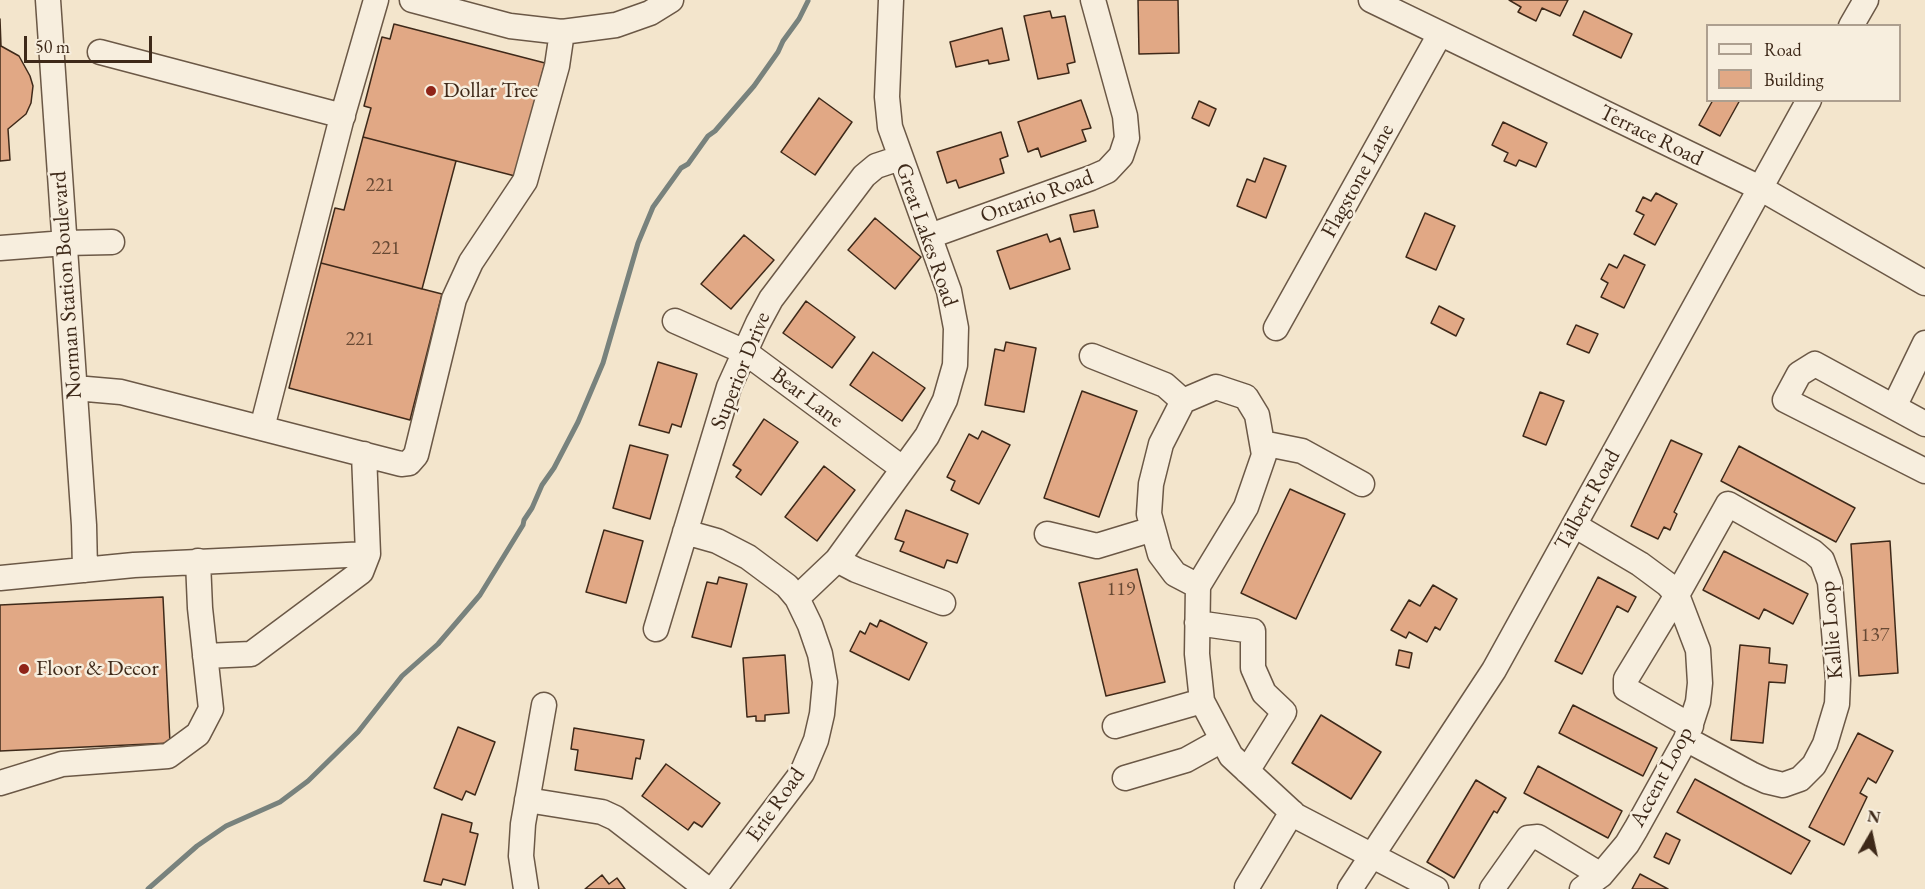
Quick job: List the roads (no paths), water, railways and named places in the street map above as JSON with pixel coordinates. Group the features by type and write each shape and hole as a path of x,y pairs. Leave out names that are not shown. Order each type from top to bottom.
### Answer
{"street":[{"name":"Norman Station Boulevard","path":"48,0 86,570"},
{"path":"262,428 343,116 376,0"},
{"path":"412,0 510,26 562,32 616,25 650,13 671,0"},
{"name":"Great Lakes Road","path":"797,598 837,560 927,436 945,400 956,365 956,328 949,291 890,127 887,97 891,0"},
{"name":"Ontario Road","path":"930,236 1107,171 1121,156 1127,138 1125,116 1093,0"},
{"name":"Terrace Road","path":"1371,0 1760,188 1925,283"},
{"path":"1852,24 1866,0"},
{"path":"75,388 121,392 402,464 409,463 416,455 454,299 471,262 525,181 556,66 562,32"},
{"name":"Flagstone Lane","path":"1276,328 1440,34"},
{"path":"100,52 343,116"},
{"name":"Talbert Road","path":"1350,889 1494,670 1808,102"},
{"name":"Superior Drive","path":"656,629 729,387 771,299 864,176 876,166 900,158"},
{"path":"0,248 112,242"},
{"name":"Bear Lane","path":"675,321 745,352 902,468"},
{"path":"1894,407 1925,343"},
{"path":"1092,356 1165,385 1183,401"},
{"path":"1925,424 1815,364 1799,374 1785,400 1925,471"},
{"path":"1198,586 1175,574 1160,554 1149,514 1151,484 1161,444 1183,401 1216,387 1246,397 1257,415 1264,455 1246,507 1198,586 1197,654 1202,701 1231,756 1292,812 1436,889"},
{"path":"1262,444 1302,451 1362,484"},
{"path":"205,656 251,654 361,572 368,554 364,454"},
{"name":"Kallie Loop","path":"1677,595 1728,504 1813,552 1822,560 1830,582 1838,680 1837,704 1825,744 1814,765 1800,779 1784,784 1766,781 1688,732"},
{"name":"Accent Loop","path":"1574,525 1640,564 1667,584 1677,595 1698,650 1700,683 1698,702 1688,732 1636,829 1620,852 1590,885"},
{"path":"1047,534 1097,546 1153,529"},
{"name":"Erie Road","path":"685,532 717,541 748,556 771,572 797,598 814,635 825,682 822,714 816,740 802,773 714,889"},
{"path":"0,578 198,561 368,554"},
{"path":"837,560 856,570 943,603"},
{"path":"0,783 62,764 168,756 198,734 211,709 198,561"},
{"path":"1677,595 1626,679 1626,688 1688,732"},
{"path":"1197,623 1253,631 1253,668 1264,693 1284,712 1247,771"},
{"path":"1115,726 1202,701"},
{"path":"526,889 521,856 523,824 544,705"},
{"path":"1125,778 1186,760 1222,740"},
{"path":"527,800 602,812 615,818 707,889"},
{"path":"1246,886 1292,812"},
{"path":"1492,889 1528,838 1538,837 1590,885"}],"waterway":[{"path":"148,889 197,846 226,826 280,802 308,781 358,732 402,676 438,644 480,595 523,525 542,485 554,468 578,422 603,363 638,243 653,207 681,168 688,164 708,136 754,86 799,19 808,1"}],"place":[{"name":"Dollar Tree","path":"431,91"},
{"name":"Floor & Decor","path":"24,669"}]}
